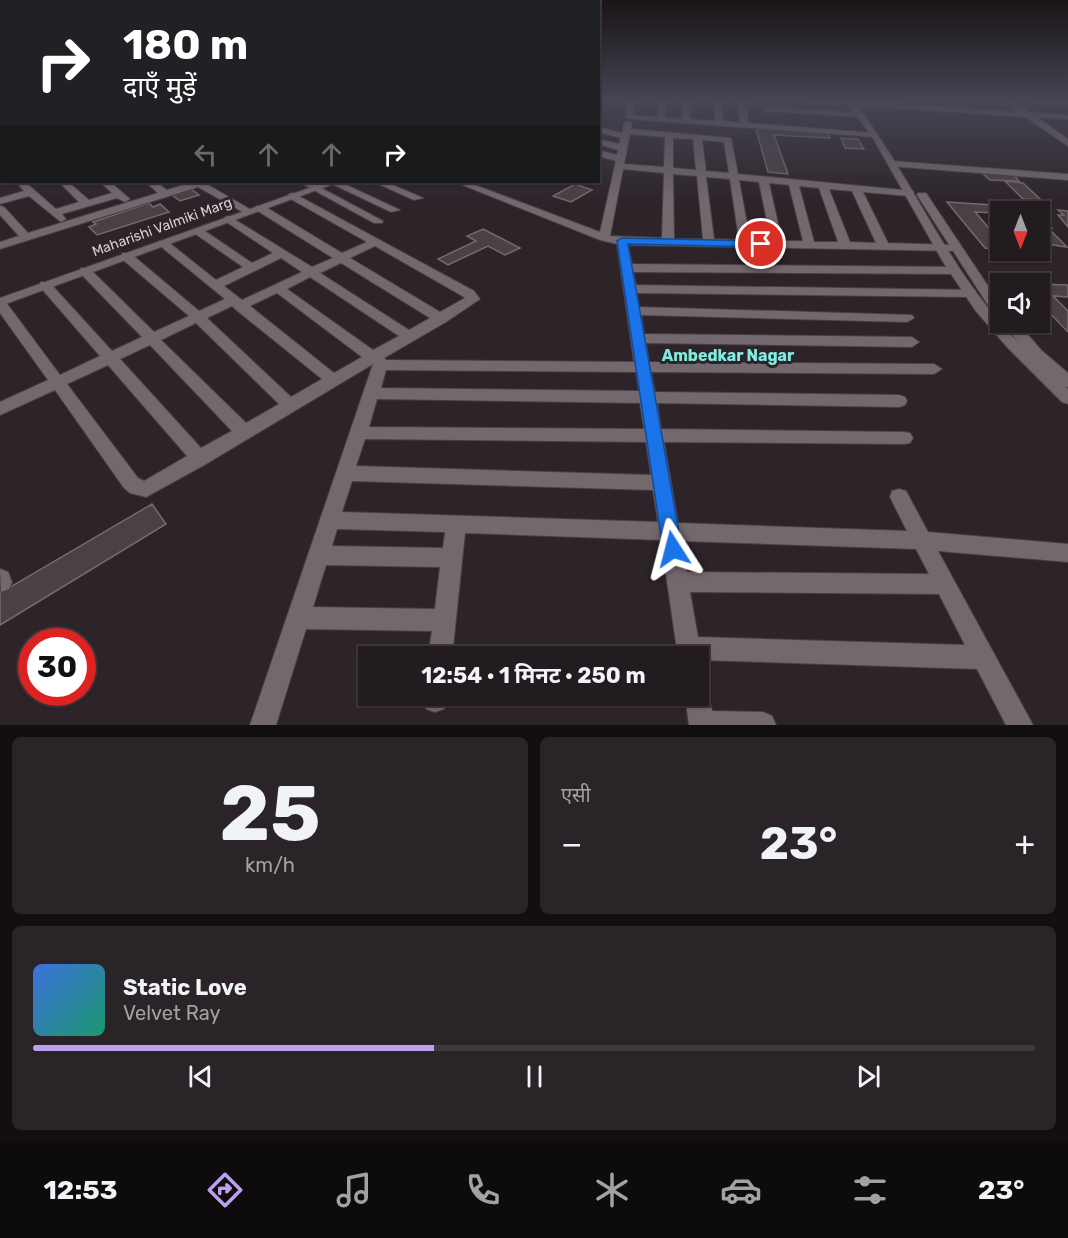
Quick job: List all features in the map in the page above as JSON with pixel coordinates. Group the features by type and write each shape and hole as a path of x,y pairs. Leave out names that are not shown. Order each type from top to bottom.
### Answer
{"street":[{"path":"604,238 625,134 669,135 728,140 745,244"},
{"path":"862,134 875,135 898,164 990,299"},
{"path":"885,134 909,193 954,270 1012,344 1068,398"},
{"path":"1055,134 1068,143"},
{"path":"668,243 669,135"},
{"path":"697,137 709,244"},
{"path":"600,142 622,148"},
{"path":"600,154 619,163 669,171 909,193"},
{"path":"898,164 1068,177"},
{"path":"763,179 777,244"},
{"path":"793,182 809,244"},
{"path":"21,183 68,225"},
{"path":"64,183 86,204"},
{"path":"106,183 132,205"},
{"path":"151,183 166,194"},
{"path":"335,183 395,210"},
{"path":"381,183 418,198"},
{"path":"470,183 604,238 622,241 955,248"},
{"path":"0,246 200,184 341,258 441,319"},
{"path":"313,184 378,221"},
{"name":"Maharishi Valmiki Marg","path":"0,296 293,196 313,184"},
{"name":"Maharishi Valmiki Marg","path":"0,303 230,219 313,184"},
{"path":"824,185 845,244"},
{"path":"856,188 883,245"},
{"path":"0,201 32,192"},
{"path":"55,213 120,194"},
{"path":"0,303 131,483 137,488 146,489 334,381 378,361 410,336 470,302 473,296 293,196"},
{"path":"0,209 26,238"},
{"path":"230,219 410,336"},
{"path":"198,231 251,267"},
{"path":"622,241 689,646"},
{"path":"0,409 198,317 279,288 375,242"},
{"path":"163,243 334,381"},
{"path":"215,285 282,253"},
{"path":"126,256 198,317 291,406"},
{"path":"627,268 954,270"},
{"path":"85,271 245,433"},
{"path":"45,285 200,459"},
{"path":"279,288 378,361 401,366 934,369"},
{"path":"630,289 970,293"},
{"path":"634,311 907,318"},
{"path":"1019,333 1036,353 1068,382"},
{"path":"638,338 912,342"},
{"path":"263,725 358,433 378,361"},
{"path":"370,393 899,401"},
{"path":"358,433 904,438"},
{"path":"345,473 662,483"},
{"path":"899,497 1020,725"},
{"path":"330,520 921,540 1068,553"},
{"path":"441,646 456,524"},
{"path":"319,555 451,558"},
{"path":"678,582 945,584"},
{"path":"299,618 444,620"},
{"path":"709,652 984,657"},
{"path":"699,706 702,724 763,725"}],"building":[{"path":"757,134 828,134 830,138 774,135 788,174 768,172"},
{"path":"841,138 858,139 864,149 845,148"},
{"path":"981,172 1012,173 1019,181 990,180"},
{"path":"1005,181 1023,183 1041,200 1023,199"},
{"path":"575,184 592,190 571,202 553,196"},
{"path":"191,189 199,195 180,201 172,195 175,194 173,193"},
{"path":"947,202 990,205 990,213 975,212 990,229 990,249 985,248"},
{"path":"149,203 153,207 160,204 169,212 97,235 89,227 96,224 93,222"},
{"path":"1058,210 1068,211 1068,227 1058,215 1064,215"},
{"path":"483,229 520,248 505,255 488,246 448,265 438,259 476,241 467,236"},
{"path":"1050,230 1067,247 1050,244"},
{"path":"1050,284 1068,285 1068,297 1053,296 1068,311 1068,332 1050,313"},
{"path":"152,504 166,524 0,625 0,593"}],"district":[{"name":"Ambedkar Nagar","path":"728,355"}],"route":[{"path":"673,549 622,241 761,244"}]}
